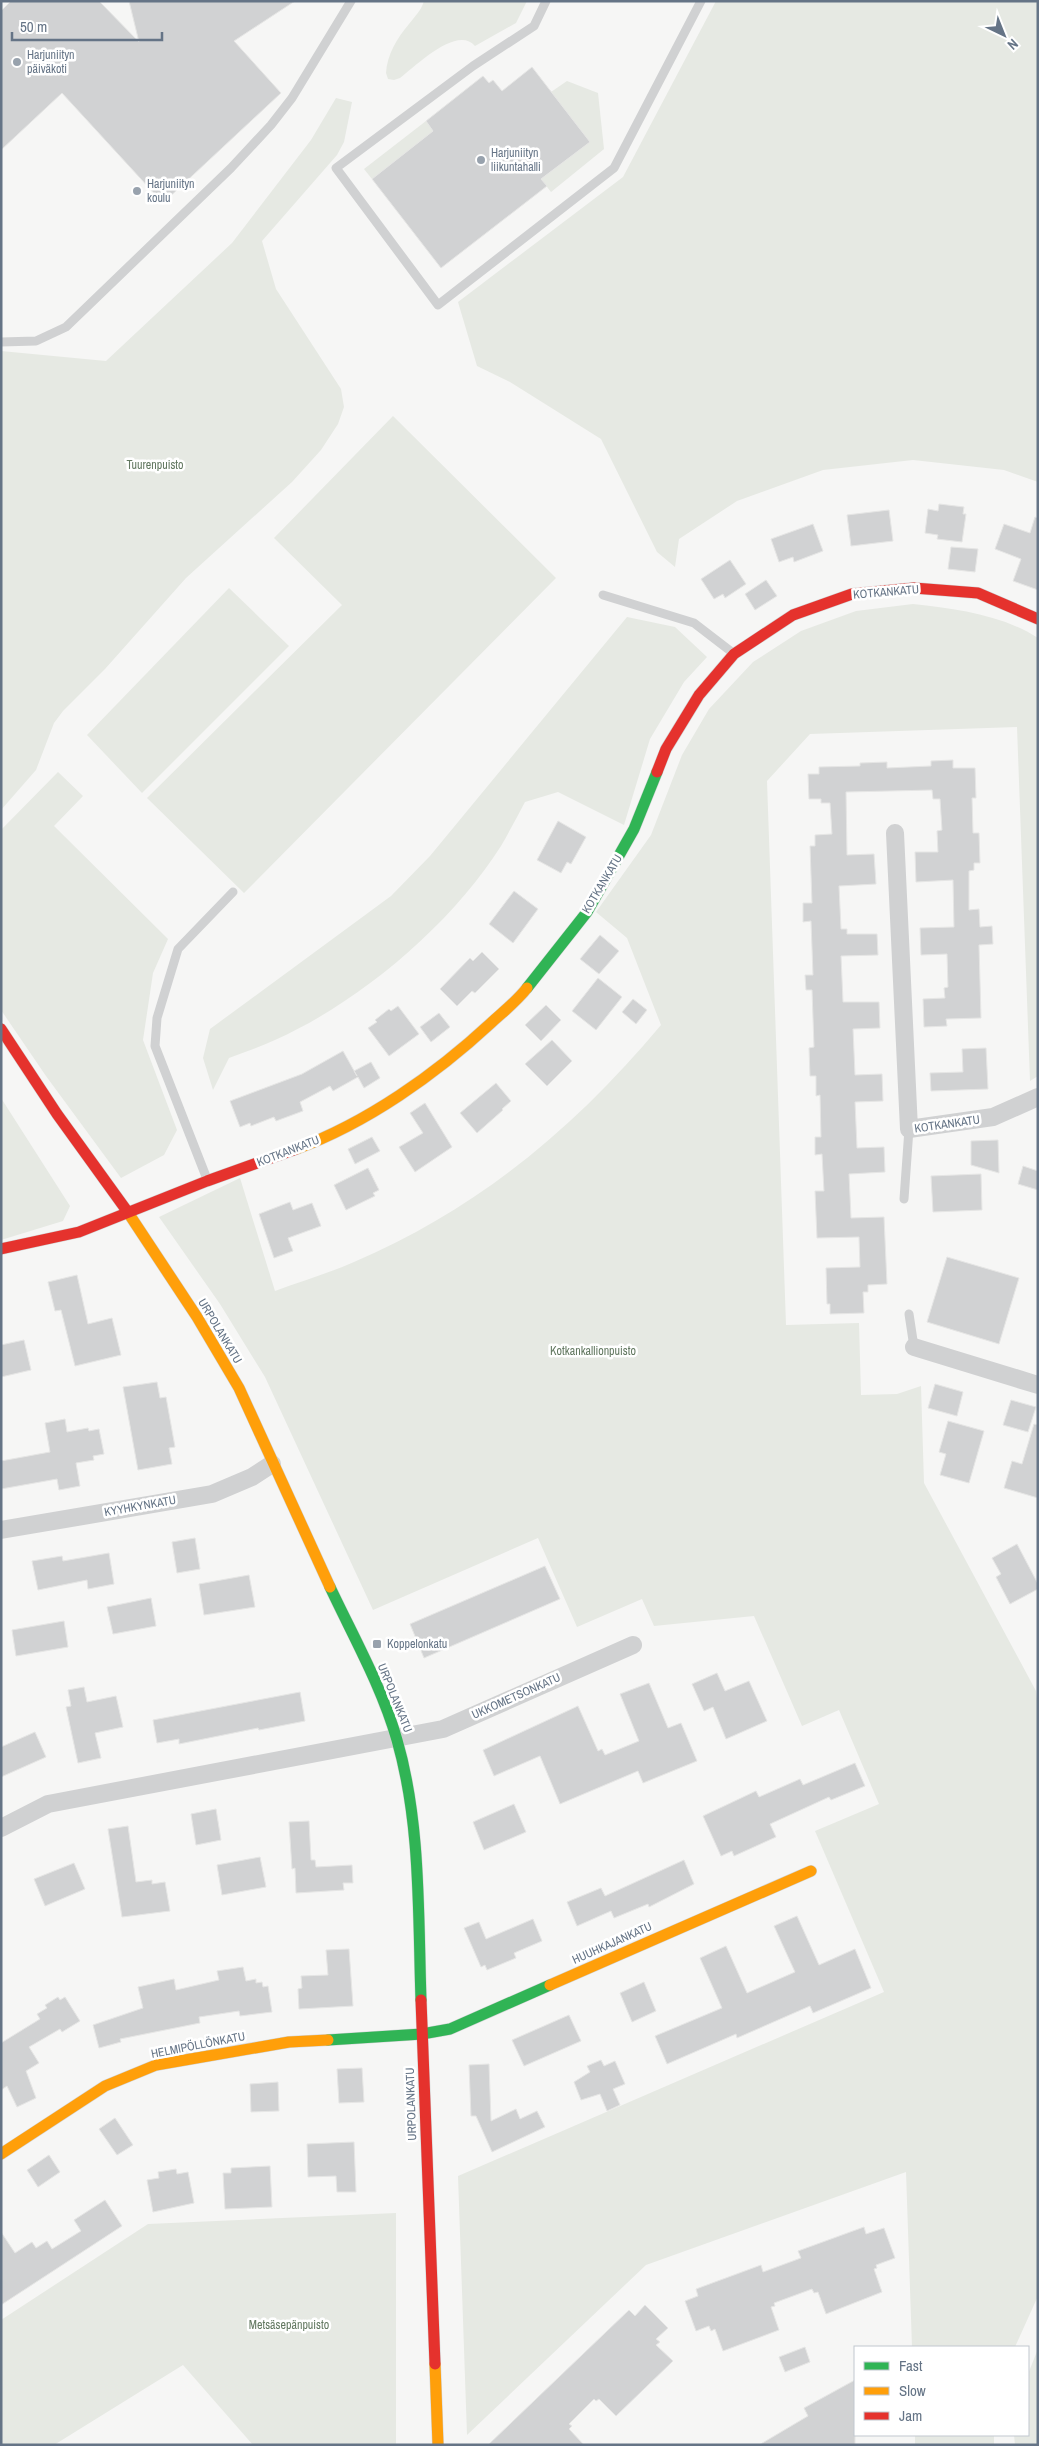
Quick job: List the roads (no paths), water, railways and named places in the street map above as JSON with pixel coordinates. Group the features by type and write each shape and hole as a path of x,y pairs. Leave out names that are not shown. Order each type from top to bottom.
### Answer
{"street":[{"name":"KOTKANKATU","path":"1,1250 79,1232 207,1181 315,1142 400,1096 460,1052 522,993 587,912 634,829 666,749 699,695 734,654 793,615 852,594 914,588 978,593 1038,619"},
{"name":"KOTKANKATU","path":"895,833 909,1129 993,1117 1038,1096"},
{"name":"URPOLANKATU","path":"1,1029 57,1114 127,1212 197,1317 239,1388 272,1464 378,1688 397,1739 411,1804 416,1859 438,2445"},
{"path":"914,1347 1038,1385"},
{"name":"KYYHKYNKATU","path":"1,1530 212,1494 252,1477 272,1464"},
{"name":"UKKOMETSONKATU","path":"397,1739 443,1729 633,1645"},
{"path":"1,1828 48,1804 397,1739"},
{"name":"HUUHKAJANKATU","path":"422,2034 450,2029 810,1871"},
{"name":"HELMIPÖLLÖNKATU","path":"1,2154 105,2086 156,2065 289,2042 422,2034"}],"lane":[{"path":"1,342 36,341 66,327 231,168 271,125 292,98 351,1"},
{"path":"546,1 534,26 473,66 336,168 438,305 614,168 701,1"},
{"path":"602,595 694,623 734,654"},
{"path":"207,1181 155,1046 157,1018 178,949 233,892"},
{"path":"904,1199 909,1129"},
{"path":"909,1314 914,1347"}],"place":[{"name":"Harjuniityn päiväkoti","path":"17,62"},
{"name":"Harjuniityn liikuntahalli","path":"481,160"},
{"name":"Harjuniityn koulu","path":"137,191"},
{"name":"Koppelonkatu","path":"377,1644"}],"park label":[{"name":"Tuurenpuisto","path":"155,465"},
{"name":"Kotkankallionpuisto","path":"593,1351"},
{"name":"Metsäsepänpuisto","path":"289,2325"}]}
